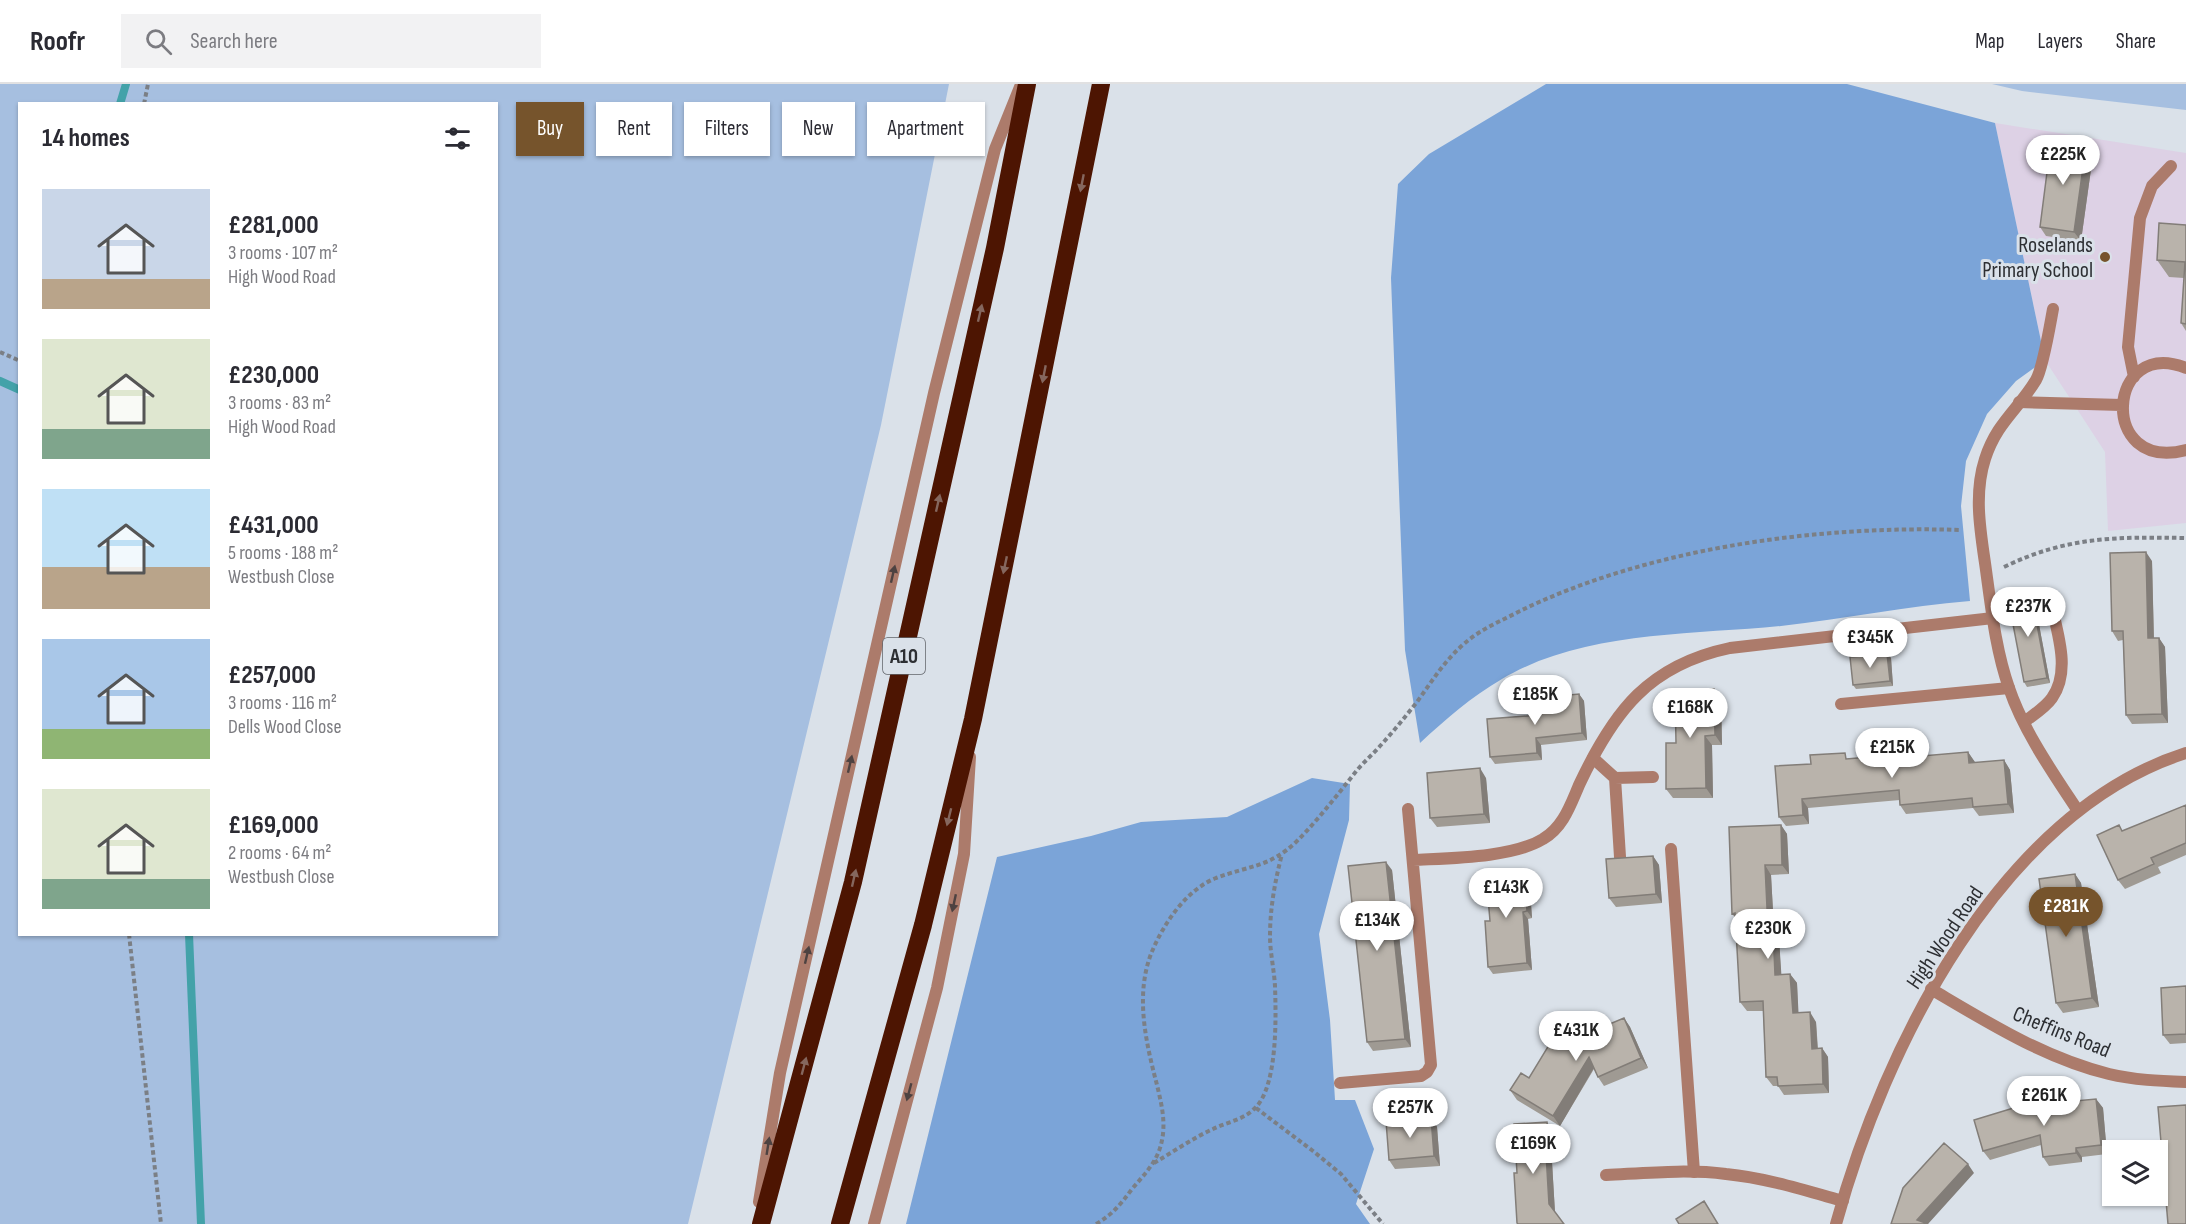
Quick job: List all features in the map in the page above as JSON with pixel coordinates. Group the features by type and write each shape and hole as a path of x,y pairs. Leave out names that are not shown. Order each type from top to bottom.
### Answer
{"highway":[{"name":"A10","path":"761,1224 853,882 995,248 1027,84"},
{"path":"840,1224 923,925 973,719 1036,416 1101,84"}],"street":[{"path":"756,1224 780,1073 931,405 995,149 1021,84"},
{"path":"2134,377 2128,347 2140,218 2152,186 2171,166"},
{"path":"2053,309 2038,377 1995,435 1984,463 1979,492 1980,530 1997,645 2009,688 2024,722 2054,775 2078,811"},
{"path":"2186,368 2162,363 2148,366 2134,377 2125,391 2122,405 2123,420 2130,435 2142,445 2156,452 2172,453 2186,450"},
{"path":"2019,402 2122,405"},
{"path":"2024,722 2050,700 2061,676 2060,652 2050,598"},
{"path":"1413,860 1494,853 1523,847 1545,838 1564,818 1610,726 1636,695 1666,673 1696,657 1730,648 1993,618"},
{"path":"1841,704 2009,688"},
{"path":"874,1224 937,988 964,854 973,719"},
{"name":"High Wood Road","path":"1836,1224 1860,1146 1902,1042 1931,989 1962,941 2025,860 2078,811 2136,773 2186,753"},
{"path":"1593,758 1615,778 1653,777"},
{"path":"1615,778 1620,857"},
{"path":"1340,1083 1421,1076 1431,1065 1408,809"},
{"path":"1671,849 1694,1172"},
{"name":"Cheffins Road","path":"1931,989 2030,1045 2077,1064 2131,1078 2186,1082"},
{"path":"1606,1175 1694,1172 1747,1177 1842,1201"}],"path":[{"path":"144,102 148,84"},
{"path":"0,352 18,360"},
{"path":"1096,1224 1109,1217 1123,1203 1153,1164 1160,1148 1164,1127 1162,1104 1152,1066 1142,998 1150,956 1173,914 1203,884 1255,868 1282,854 1334,801 1419,699 1432,678 1465,643 1484,628 1548,598 1638,567 1759,542 1847,532 1926,529 1980,530"},
{"path":"1987,575 2037,552 2062,544 2094,539 2186,538"},
{"path":"1153,1164 1213,1129 1247,1115 1264,1098 1269,1084 1274,1040 1275,986 1270,937 1274,893 1282,854"},
{"path":"129,936 161,1224"},
{"path":"1256,1108 1341,1174 1383,1224"}],"shaded area":[{"path":"0,84 949,84 945,102 867,102 867,156 935,156 881,425 688,1224 0,1224"},
{"path":"1546,84 1847,84 1995,123 2045,360 2016,381 1987,414 1966,461 1961,506 1970,601 1781,626 1638,638 1567,652 1534,663 1502,679 1459,709 1420,743 1405,650 1391,278 1398,184 1429,154"},
{"path":"1992,84 2186,84 2186,110 2022,91"},
{"name":"Roselands Primary School","path":"1995,123 2186,153 2186,523 2108,531 2105,452 2045,360"},
{"path":"1312,778 1350,784 1349,820 1319,934 1330,1020 1335,1100 1355,1100 1374,1149 1356,1204 1370,1224 906,1224 997,857 1141,822 1227,817"}],"building":[{"path":"2051,141 2086,146 2074,232 2040,227"},
{"path":"2159,223 2186,225 2186,324 2181,323 2185,262 2157,260"},
{"path":"2146,552 2148,638 2159,638 2162,714 2126,715 2123,631 2112,631 2110,553"},
{"path":"2031,593 2047,678 2024,682 2008,598"},
{"path":"1887,654 1890,681 1853,685 1850,657"},
{"path":"1714,689 1715,735 1705,736 1706,788 1666,789 1666,743 1676,743 1675,690"},
{"path":"1579,694 1582,733 1536,738 1537,753 1490,757 1487,719 1540,715 1538,698"},
{"path":"1968,752 1969,763 2004,760 2008,804 1973,807 1972,798 1900,805 1899,790 1802,799 1803,815 1779,817 1775,766 1811,764 1810,755 1845,753 1846,759"},
{"path":"1480,768 1484,814 1430,818 1427,773"},
{"path":"2186,805 2186,843 2151,858 2154,864 2118,880 2097,835 2119,825 2122,831"},
{"path":"1781,825 1782,865 1765,865 1768,929 1773,928 1775,975 1790,974 1793,1013 1810,1012 1812,1049 1822,1048 1823,1084 1778,1086 1777,1077 1766,1077 1763,1001 1740,1002 1735,913 1732,914 1729,827"},
{"path":"1653,856 1656,894 1609,898 1606,859"},
{"path":"1386,862 1405,1039 1367,1042 1348,866"},
{"path":"1524,870 1527,911 1523,912 1527,963 1488,967 1485,921 1490,921 1486,874"},
{"path":"2075,874 2092,998 2056,1003 2039,879"},
{"path":"2186,986 2186,1034 2163,1035 2161,988"},
{"path":"1624,1018 1641,1058 1598,1077 1589,1057 1553,1116 1510,1090 1521,1073 1529,1078 1552,1040 1590,1023 1593,1031"},
{"path":"2096,1099 2101,1145 2076,1148 2076,1153 2043,1157 2040,1135 1983,1151 1974,1120 2020,1106"},
{"path":"2186,1105 2186,1224 2168,1224 2168,1140 2161,1140 2158,1107"},
{"path":"1431,1117 1434,1156 1389,1160 1386,1121"},
{"path":"1547,1122 1549,1204 1564,1224 1518,1224 1514,1173 1517,1173 1514,1124"},
{"path":"1944,1143 1968,1164 1917,1220 1928,1224 1891,1224 1903,1188"},
{"path":"1704,1201 1718,1224 1679,1224 1676,1219"}],"waterway":[{"path":"121,102 126,84"},
{"path":"0,381 18,389"},
{"path":"189,936 201,1224"}],"place":[{"name":"Roselands Primary School","path":"2105,257"}]}
